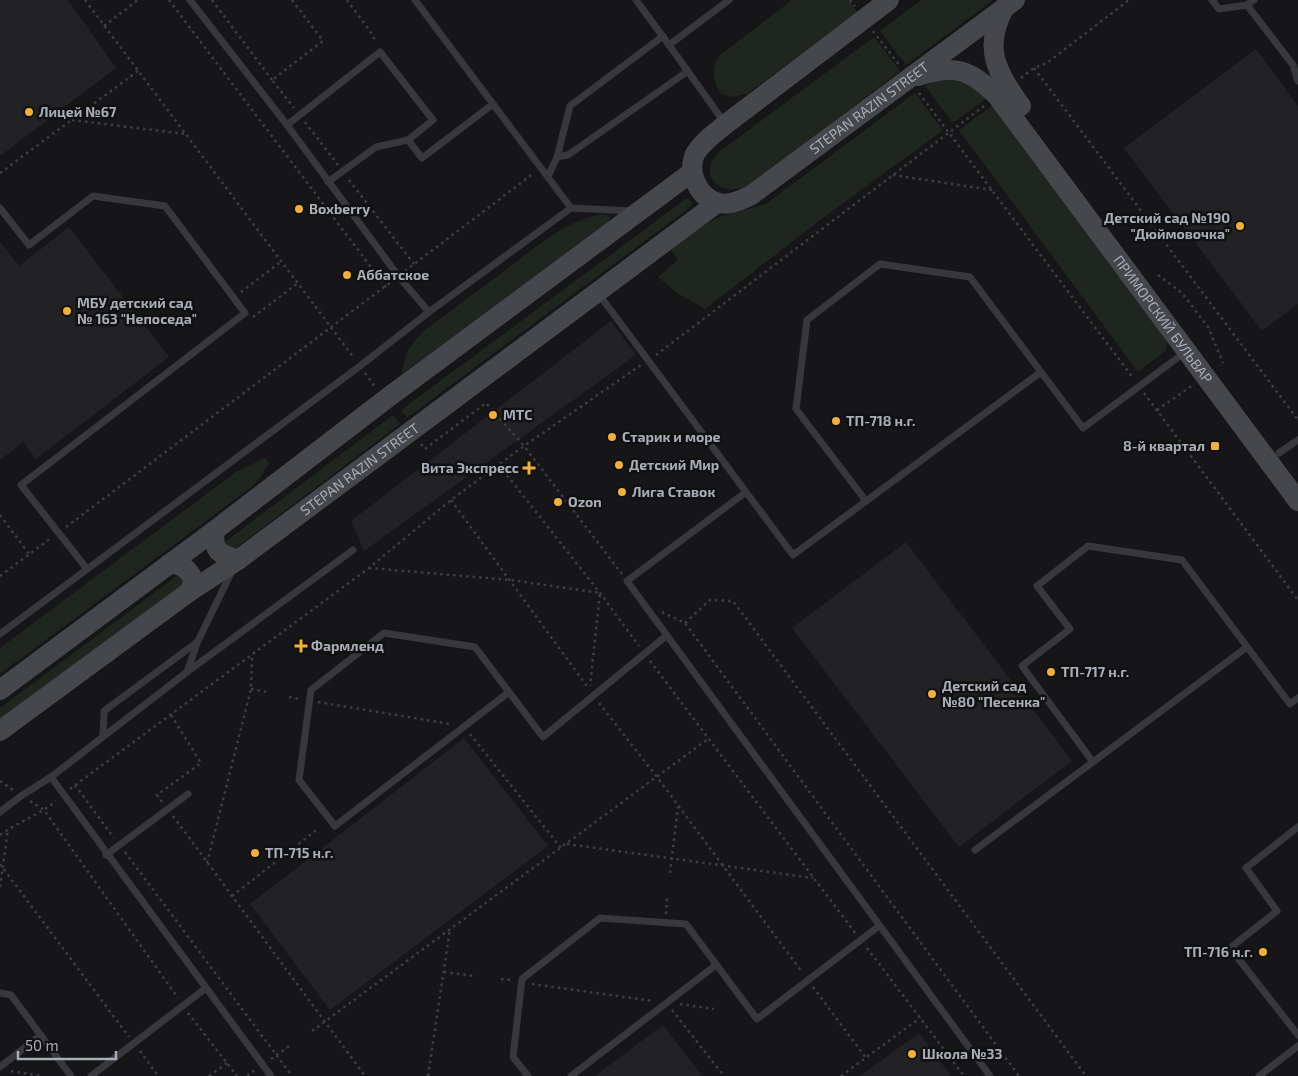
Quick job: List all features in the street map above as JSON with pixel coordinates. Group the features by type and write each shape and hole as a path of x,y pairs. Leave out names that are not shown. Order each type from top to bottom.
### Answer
{"main road":[{"path":"717,203 706,196 696,183 692,172 692,164 703,144 726,124 889,0"},
{"path":"1009,4 995,27 993,38 996,65 1007,88 1298,478"},
{"name":"STEPAN RAZIN STREET","path":"0,731 189,592 238,560 717,203 734,203 750,196 1009,4"},
{"name":"ПРИМОРСКИЙ БУЛЬВАР","path":"909,78 936,70 968,72 983,82 997,96 1298,501"},
{"path":"0,690 214,531 386,399 692,172"},
{"path":"214,531 214,546 220,554 238,560"},
{"path":"169,564 179,564 190,571 194,582 189,592"}],"lane":[{"path":"190,0 287,125 399,276 429,312"},
{"path":"415,0 571,208"},
{"path":"636,0 726,124"},
{"path":"669,45 729,0"},
{"path":"1212,0 1219,9 1247,5 1254,0"},
{"path":"1247,5 1292,65 1298,81"},
{"path":"548,177 557,157 570,106 663,36"},
{"path":"287,125 380,52 433,120 408,140 376,147 328,182"},
{"path":"557,157 568,155 688,71"},
{"path":"408,140 422,158 493,104"},
{"path":"0,208 29,245 92,196 165,206 245,313 21,485 87,569"},
{"path":"0,634 360,366 429,312 571,208 640,211"},
{"path":"866,501 796,409 807,320 880,264 970,277 1083,428 1186,351"},
{"path":"598,293 793,556 1041,372"},
{"path":"1279,453 1298,440"},
{"path":"746,492 627,581 990,1076"},
{"path":"1093,762 1022,666 1070,629 1037,586 1088,546 1182,560 1290,704 1298,698"},
{"path":"0,812 21,796 51,778 187,672 353,550"},
{"path":"187,672 196,643 238,560"},
{"path":"509,692 335,826 299,780 311,690 384,632 475,647 509,692 543,737 666,636"},
{"path":"103,736 104,711 196,643"},
{"path":"975,850 1247,647"},
{"path":"51,778 271,1076"},
{"path":"106,855 188,794"},
{"path":"1298,827 1246,868 1277,912 1230,948 1298,1035"},
{"path":"528,1076 513,1057 522,979 600,918 686,924 757,1018 879,926"},
{"path":"571,1076 716,964"},
{"path":"91,1076 206,988"},
{"path":"0,993 11,995 72,1076"},
{"path":"0,1067 41,1035"},
{"path":"1259,1076 1298,1046"}],"path":[{"path":"85,0 386,399"},
{"path":"104,26 138,0"},
{"path":"169,0 386,287"},
{"path":"212,0 414,264"},
{"path":"272,80 323,41 292,0"},
{"path":"347,0 372,34 380,52"},
{"path":"850,0 1298,600"},
{"path":"1021,78 1034,68 1047,63 1129,0"},
{"path":"1034,68 1298,420"},
{"path":"0,173 138,71"},
{"path":"0,835 44,810 75,785 252,656 369,568 451,500 524,446 648,361 984,106"},
{"path":"72,120 186,134"},
{"path":"0,576 332,328 541,167"},
{"path":"892,174 993,190"},
{"path":"238,295 282,261"},
{"path":"1158,275 1182,294 1208,327 1223,363"},
{"path":"1157,410 1198,381"},
{"path":"412,431 425,449 486,403 524,446 627,581"},
{"path":"499,464 600,593 708,740 964,1076"},
{"path":"451,500 590,690 600,593"},
{"path":"0,516 29,554"},
{"path":"369,568 511,580 600,593"},
{"path":"685,623 710,600 733,600 1086,1076"},
{"path":"654,608 685,623 1019,1076"},
{"path":"207,863 251,689 252,656"},
{"path":"251,689 267,692"},
{"path":"594,696 657,777 866,1058"},
{"path":"170,715 201,762 157,795 365,1076"},
{"path":"312,1031 708,740"},
{"path":"0,781 44,810 183,1006 237,1076"},
{"path":"75,785 292,1076"},
{"path":"670,873 678,806"},
{"path":"232,896 319,828"},
{"path":"0,887 8,829"},
{"path":"566,844 813,878"},
{"path":"0,864 158,1076"},
{"path":"666,916 667,898"},
{"path":"428,1076 450,929"},
{"path":"444,972 475,976"},
{"path":"501,980 714,1009"},
{"path":"667,1002 724,1076"},
{"path":"841,1076 920,1018"},
{"path":"209,1076 227,1063"},
{"path":"10,1071 42,1076"}],"shaded area":[{"name":"Лицей №67","path":"0,0 68,0 116,68 0,156"},
{"path":"792,0 849,0 857,12 747,94 730,97 720,93 715,83 714,69 720,55"},
{"path":"921,0 993,0 906,65 880,31"},
{"path":"874,37 900,71 748,186 728,189 720,187 714,182 710,169 712,161 719,152"},
{"name":"Детский сад №190 \"Дюймовочка\"","path":"1256,49 1298,106 1298,304 1262,331 1124,148"},
{"path":"955,76 988,97 953,123 925,86 931,82"},
{"path":"915,93 943,130 823,218 705,309 677,293 658,277 678,260 671,250 695,231 722,216 767,203"},
{"path":"993,105 1168,341 1166,350 1138,372 959,130"},
{"path":"687,198 692,202 689,208 407,418 401,410"},
{"path":"604,214 610,217 609,221 402,374 404,361 409,350 425,330 548,238 576,222"},
{"name":"МБУ детский сад № 163 \"Непоседа\"","path":"69,227 169,357 36,459 23,442 0,460 0,242 19,266"},
{"path":"611,321 636,355 364,551 351,521"},
{"path":"393,415 400,424 233,550 223,545 226,541"},
{"path":"265,458 269,463 260,478 249,489 0,674 0,648 237,471"},
{"name":"Детский сад №80 \"Песенка\"","path":"906,542 1072,761 959,847 792,628"},
{"path":"178,575 185,583 0,721 0,708"},
{"path":"464,738 548,846 330,1010 250,904"},
{"path":"663,1025 702,1076 595,1076"},
{"name":"Школа №33","path":"919,1033 951,1076 860,1076"}],"place":[{"name":"Лицей №67","path":"29,112"},
{"name":"Boxberry","path":"299,209"},
{"name":"Детский сад №190 \"Дюймовочка\"","path":"1240,226"},
{"name":"Аббатское","path":"347,275"},
{"name":"МБУ детский сад № 163 \"Непоседа\"","path":"67,311"},
{"name":"МТС","path":"493,415"},
{"name":"ТП-718 н.г.","path":"836,421"},
{"name":"Старик и море","path":"612,437"},
{"name":"8-й квартал","path":"1215,446"},
{"name":"Детский Мир","path":"619,465"},
{"name":"Вита Экспресс","path":"529,468"},
{"name":"Лига Ставок","path":"622,492"},
{"name":"Ozon","path":"558,502"},
{"name":"Фармленд","path":"301,646"},
{"name":"ТП-717 н.г.","path":"1051,672"},
{"name":"Детский сад №80 \"Песенка\"","path":"932,694"},
{"name":"ТП-715 н.г.","path":"255,853"},
{"name":"ТП-716 н.г.","path":"1263,952"},
{"name":"Школа №33","path":"912,1054"}]}
